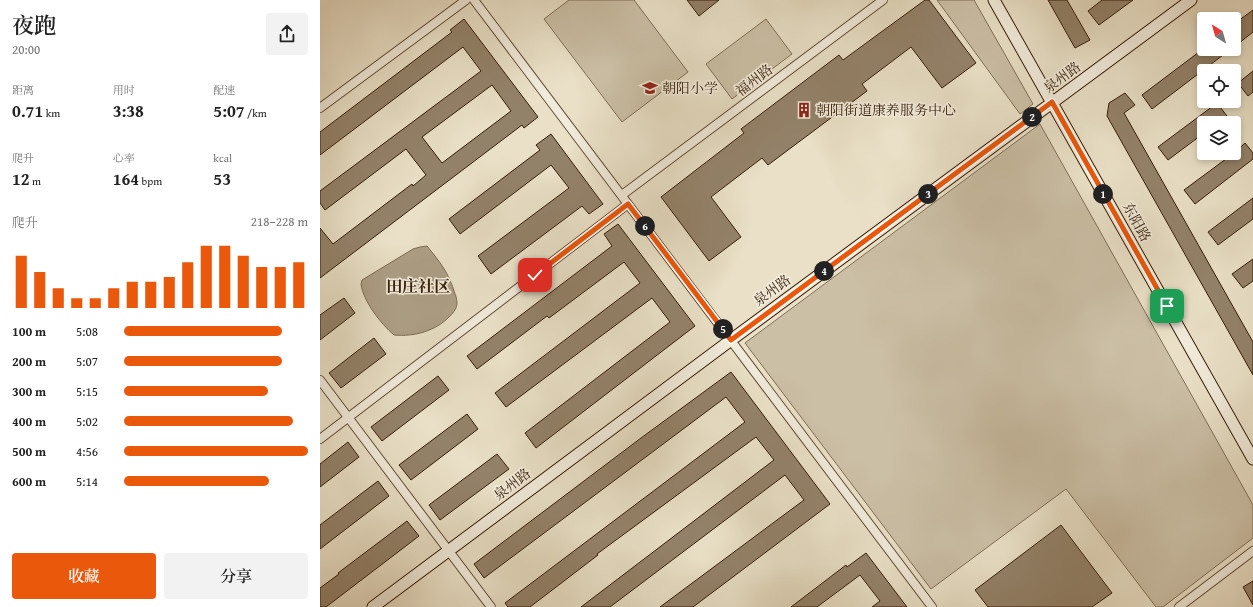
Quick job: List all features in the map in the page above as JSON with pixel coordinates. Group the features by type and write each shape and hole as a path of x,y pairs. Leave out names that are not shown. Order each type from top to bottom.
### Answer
{"street":[{"path":"320,108 466,0"},
{"path":"474,0 932,607"},
{"name":"福州路","path":"622,195 883,0"},
{"name":"东阳路","path":"994,0 1253,459"},
{"name":"泉州路","path":"373,607 1052,102 1192,0"},
{"path":"320,439 628,204"},
{"path":"320,380 491,607"},
{"path":"1179,607 1253,551"}],"shaded area":[{"path":"569,0 634,0 688,72 622,122 544,19"},
{"path":"937,0 974,0 1033,104 1020,114"},
{"path":"766,19 792,54 732,99 706,64"},
{"path":"1040,124 1253,505 1253,538 1163,607 1156,607 1066,489 931,589 745,343"},
{"path":"427,246 440,263 450,280 457,303 455,310 438,326 424,332 409,335 394,335 378,319 369,305 362,291 362,280 413,249"}],"building":[{"path":"687,0 719,0 699,16"},
{"path":"925,0 929,0 976,63 942,88 911,47 862,84 867,91 768,165 762,158 711,197 741,237 709,261 661,197 744,133 741,129 839,55 843,60"},
{"path":"1048,0 1067,0 1090,40 1075,48"},
{"path":"1102,0 1133,0 1099,25 1088,11"},
{"path":"1253,10 1253,32 1241,41 1241,19"},
{"path":"464,19 538,117 524,128 522,125 320,278 320,228 333,244 426,175 406,149 325,210 320,203 320,191 481,71 463,47 320,155 320,132 452,32 450,30","holes":["492,85 511,111 442,163 422,137"]},
{"path":"1197,54 1197,56 1222,56 1211,64 1197,64 1197,75 1152,109 1142,95"},
{"path":"1253,71 1253,92 1248,96 1241,87 1241,81"},
{"path":"1125,93 1135,105 1124,113 1253,342 1253,375 1107,116 1109,103"},
{"path":"1210,108 1221,108 1227,116 1200,116"},
{"path":"1197,118 1197,138 1168,160 1158,147"},
{"path":"551,134 603,204 589,214 582,206 491,274 478,256 569,188 551,165 460,234 449,219 540,150 536,145"},
{"path":"1245,143 1253,153 1253,159 1195,204 1184,190 1225,160 1241,160 1241,147"},
{"path":"1253,198 1253,219 1218,245 1208,232"},
{"path":"618,224 695,326 536,448 525,433 670,322 652,298 506,407 495,393 640,283 624,262 549,318 547,316 477,369 467,356 612,246 604,234"},
{"path":"1253,259 1253,281 1243,288 1232,274"},
{"path":"344,298 355,313 320,340 320,315"},
{"path":"374,338 386,354 341,388 329,373"},
{"path":"731,372 830,504 693,607 660,607 804,500 785,475 610,607 581,607 774,460 756,437 597,554 598,555 530,607 508,607 505,603 745,422 726,397 484,578 474,564"},
{"path":"438,376 449,390 382,441 371,427"},
{"path":"467,414 478,429 411,480 399,465"},
{"path":"348,442 359,457 320,487 320,464"},
{"path":"497,454 509,469 440,520 429,505"},
{"path":"378,481 389,496 320,549 320,525"},
{"path":"407,521 419,536 326,607 320,607 320,588"},
{"path":"1061,525 1112,593 1092,607 988,607 975,590"},
{"path":"866,553 907,607 872,607 880,601 860,575 817,607 791,607 846,565 847,567"},
{"path":"1253,581 1253,605 1243,587"}],"place":[{"name":"朝阳小学","path":"650,88"},
{"name":"朝阳街道康养服务中心","path":"804,110"}],"district":[{"name":"田庄社区","path":"418,286"}],"route":[{"path":"535,275 628,204 731,340 1052,102 1167,306"}]}
